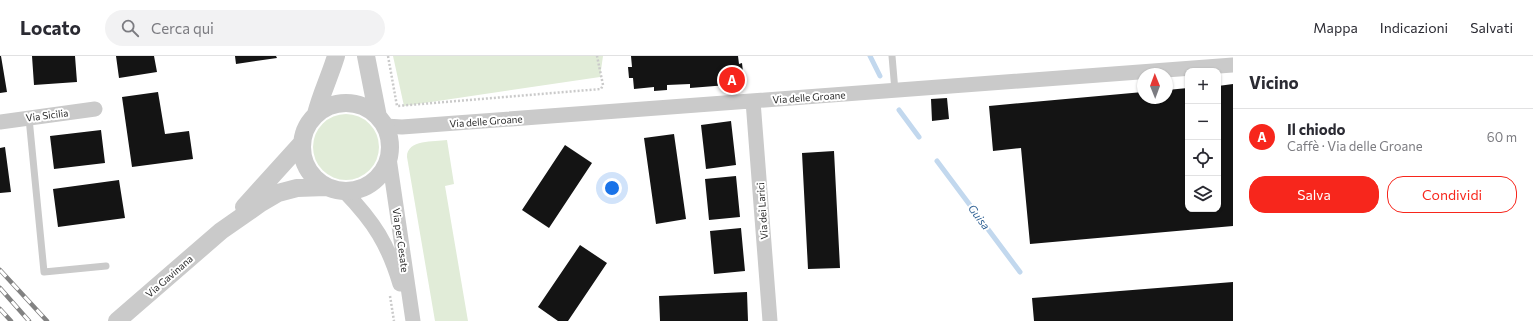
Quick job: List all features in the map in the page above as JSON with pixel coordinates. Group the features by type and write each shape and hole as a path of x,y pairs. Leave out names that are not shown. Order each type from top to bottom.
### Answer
{"street":[{"path":"336,56 316,114 306,128 301,144 302,157 307,170 315,180 335,191 345,192 360,190 373,183 383,172 389,158 389,136 381,121 366,56"},
{"name":"Via delle Groane","path":"381,121 402,127 1233,65"},
{"name":"Via dei Larici","path":"753,101 770,321"},
{"path":"316,114 328,107 341,103 354,104 367,109 381,121"},
{"name":"Via Sicilia","path":"0,122 95,109"},
{"name":"Via Gavinana","path":"221,231 301,144"},
{"name":"Via per Cesate","path":"389,158 412,321"},
{"name":"Via Gavinana","path":"117,321 221,231 261,203 278,193 297,188 326,187"},
{"name":"Via per Cesate","path":"345,192 373,224 382,239 392,260 412,321"}],"lane":[{"path":"892,56 895,91"},
{"path":"29,118 44,272 106,266"}],"path":[{"path":"388,56 397,106 601,89 603,85 597,56"},
{"path":"389,292 394,321"}],"green space":[{"path":"393,56 603,56 600,77 404,106"},
{"path":"346,114 359,116 374,129 377,134 379,147 377,160 364,175 359,178 346,180 333,178 318,165 315,160 313,147 315,134 328,119 333,116"},
{"path":"447,140 454,184 445,186 468,321 435,321 407,157 408,151 416,144 422,142"}],"building":[{"path":"0,56 7,92 0,93"},
{"path":"32,56 75,56 77,82 34,85"},
{"path":"116,56 154,56 157,72 119,78"},
{"path":"235,56 276,56 277,58 236,64"},
{"path":"631,56 738,56 739,64 742,63 743,72 739,72 740,84 690,88 690,84 667,85 667,90 654,91 654,87 634,89 633,78 629,78 628,67 632,67"},
{"path":"1233,84 1233,226 1030,244 1021,148 993,151 989,106 1137,93 1137,104 1173,104 1173,89 1185,88 1185,212 1221,212 1221,86"},
{"path":"158,92 165,134 189,131 193,159 132,167 122,97"},
{"path":"947,98 949,119 932,121 931,99"},
{"path":"731,121 736,165 706,169 701,125"},
{"path":"101,130 105,163 54,169 50,136"},
{"path":"674,134 686,219 656,224 644,138"},
{"path":"565,145 592,163 549,228 522,210"},
{"path":"5,147 11,192 0,193 0,148"},
{"path":"834,151 840,268 808,269 802,153"},
{"path":"736,176 740,217 709,220 705,179"},
{"path":"119,180 125,218 58,227 53,189"},
{"path":"741,228 745,271 714,274 710,231"},
{"path":"580,245 607,263 568,321 558,321 538,307"},
{"path":"1233,282 1233,321 1034,321 1032,298"},
{"path":"747,292 748,321 660,321 659,296"}],"waterway":[{"name":"Guisa","path":"870,56 880,76"},
{"name":"Guisa","path":"899,110 919,137"},
{"name":"Guisa","path":"937,161 1020,272"}],"railway":[{"path":"0,270 47,321"},
{"path":"0,288 29,321"},
{"path":"0,309 11,321"}],"place":[{"name":"Il chiodo","path":"732,80"}]}
